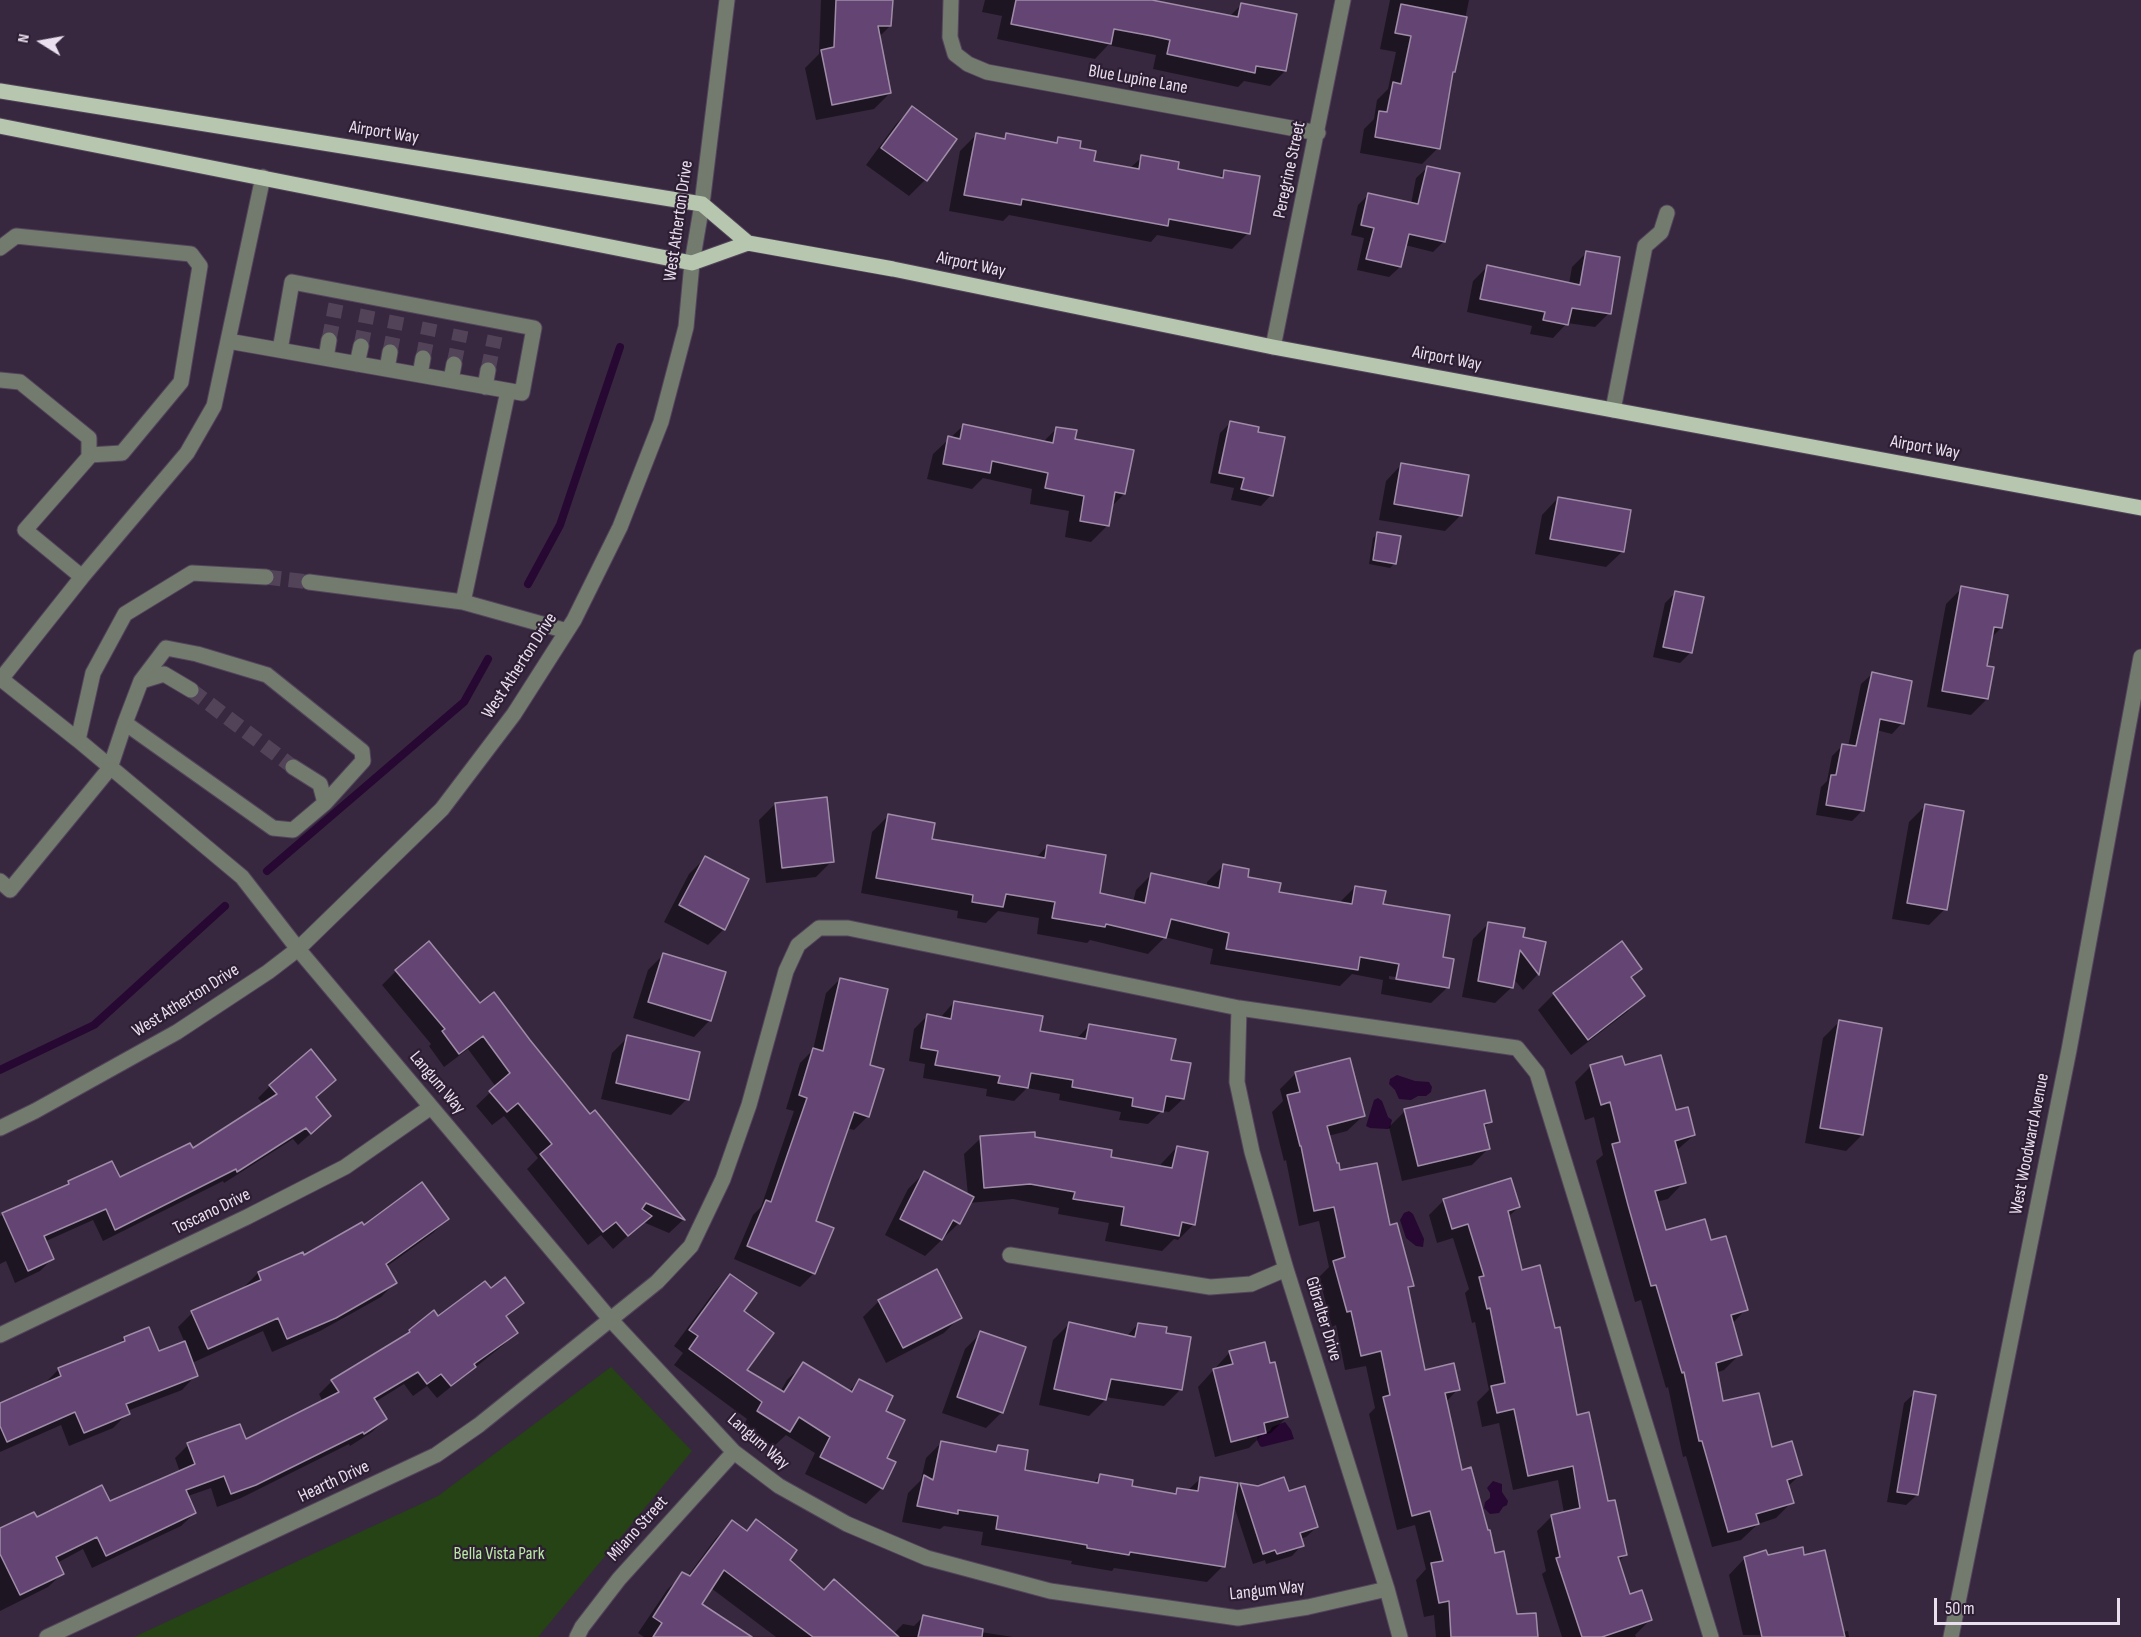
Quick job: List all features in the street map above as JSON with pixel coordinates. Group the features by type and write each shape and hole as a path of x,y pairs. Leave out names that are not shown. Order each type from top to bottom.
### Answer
{"main road":[{"name":"Airport Way","path":"0,91 702,204"},
{"path":"0,126 692,263"},
{"path":"702,204 748,243"},
{"name":"Airport Way","path":"692,263 748,243 893,269 1273,347 2141,508"}],"street":[{"name":"West Atherton Drive","path":"0,1128 177,1032 268,972 298,949 442,809 514,714 567,631 620,527 661,422 686,327 692,263 702,204 727,0"},
{"name":"Blue Lupine Lane","path":"951,0 951,37 955,54 968,64 987,72 1318,133"},
{"name":"Peregrine Street","path":"1273,347 1343,0"},
{"path":"1,679 82,577 188,453 214,406 263,177"},
{"path":"1613,410 1645,246 1661,232 1666,213"},
{"path":"0,248 16,236 191,254 200,266 181,382 122,453 89,455"},
{"path":"228,341 522,393 534,328 497,329 337,297 292,282 280,350"},
{"path":"326,358 329,340"},
{"path":"357,364 361,346"},
{"path":"387,369 390,352"},
{"path":"420,375 423,358"},
{"path":"451,380 454,364"},
{"path":"484,387 488,370"},
{"path":"0,380 20,382 89,438 89,455 25,530 82,577"},
{"path":"463,602 508,391"},
{"path":"78,740 93,673 125,614 192,573 266,577"},
{"path":"309,582 463,602 567,631"},
{"path":"0,881 10,890 110,768 125,723 141,681 166,648 197,654 267,675 362,751 363,761 325,803 293,830 273,828 125,723"},
{"name":"West Woodward Avenue","path":"1951,1637 2071,1038 2141,657"},
{"path":"141,681 164,674 191,690"},
{"name":"Langum Way","path":"1,679 242,877 298,949 610,1319 734,1452 779,1486 847,1524 927,1558 1050,1591 1238,1618 1308,1607 1387,1589"},
{"path":"293,767 320,784 325,803"},
{"name":"Hearth Drive","path":"47,1637 436,1455 479,1425 657,1282 691,1246 723,1179 749,1105 786,971 798,945 819,928 848,928 1239,1008 1517,1048 1537,1073 1711,1637"},
{"name":"Gibralter Drive","path":"1239,1008 1237,1082 1252,1152 1400,1637"},
{"name":"Toscano Drive","path":"0,1335 247,1217 345,1167 431,1107"},
{"path":"1010,1255 1210,1287 1251,1284 1286,1269"},
{"name":"Milano Street","path":"577,1637 582,1627 619,1579 734,1452"}],"green space":[{"name":"Bella Vista Park","path":"611,1367 692,1451 538,1637 134,1637 438,1496"}],"shaded area":[{"path":"1397,1075 1415,1081 1429,1082 1432,1087 1431,1092 1426,1096 1418,1096 1411,1100 1399,1099 1389,1084 1390,1079"},
{"path":"1378,1098 1392,1120 1388,1129 1366,1126 1374,1100"},
{"path":"1409,1211 1413,1214 1424,1239 1423,1247 1416,1246 1406,1238 1400,1220 1404,1213"},
{"path":"1285,1422 1294,1439 1260,1446 1258,1436"},
{"path":"1493,1481 1502,1484 1502,1492 1508,1501 1499,1513 1490,1514 1484,1508 1485,1502 1490,1498 1487,1488"}],"building":[{"path":"836,0 893,0 891,26 878,26 891,93 832,105 821,50 834,47"},
{"path":"1016,0 1152,0 1238,17 1241,3 1297,14 1286,71 1256,66 1255,73 1167,54 1170,40 1152,36 1114,29 1111,44 1011,24"},
{"path":"1401,4 1467,17 1455,72 1453,72 1440,149 1375,137 1379,111 1387,112 1393,82 1401,84 1411,36 1395,33"},
{"path":"912,106 957,139 927,181 881,148"},
{"path":"976,133 1005,139 1006,133 1057,143 1058,137 1081,141 1080,148 1096,151 1094,161 1139,169 1141,155 1179,162 1178,169 1223,178 1224,170 1260,176 1250,234 1169,219 1168,226 1022,199 1021,205 964,195"},
{"path":"1427,166 1460,173 1445,242 1409,234 1401,267 1366,259 1374,228 1361,225 1368,193 1418,204"},
{"path":"1586,251 1620,257 1611,314 1572,308 1568,325 1543,320 1545,312 1480,299 1487,265 1580,285"},
{"path":"1230,421 1259,427 1258,432 1285,437 1273,496 1241,489 1244,478 1219,473"},
{"path":"963,424 1053,443 1056,427 1077,430 1075,439 1134,450 1125,494 1115,492 1109,526 1080,521 1084,496 1045,488 1048,473 992,461 990,473 943,464 948,436 960,439"},
{"path":"1401,463 1469,475 1462,516 1394,504"},
{"path":"1558,497 1631,510 1624,552 1550,539"},
{"path":"1377,532 1401,536 1396,564 1373,560"},
{"path":"1961,586 2008,595 2002,628 1994,627 1987,666 1994,667 1988,699 1942,691"},
{"path":"1675,591 1704,597 1692,653 1663,647"},
{"path":"1872,672 1912,681 1904,724 1880,719 1864,811 1826,805 1831,775 1836,775 1842,744 1856,746"},
{"path":"827,797 834,862 782,868 775,803"},
{"path":"1925,804 1964,811 1947,910 1907,903"},
{"path":"888,814 935,823 932,839 1045,858 1047,845 1106,855 1100,893 1145,903 1151,873 1219,888 1223,864 1249,869 1248,877 1281,883 1279,892 1352,904 1355,886 1386,891 1383,904 1450,915 1443,957 1454,959 1449,988 1396,979 1399,964 1360,957 1358,970 1226,949 1229,933 1171,919 1166,938 1106,924 1105,927 1052,918 1055,902 1006,894 1003,907 972,902 973,895 876,878"},
{"path":"705,856 749,879 725,930 679,905"},
{"path":"1488,922 1525,928 1523,937 1546,942 1539,975 1520,950 1513,988 1478,981"},
{"path":"429,941 480,1003 494,992 590,1114 595,1110 685,1220 646,1203 642,1209 652,1216 628,1236 616,1222 603,1232 540,1154 552,1144 518,1103 507,1112 489,1091 510,1073 483,1036 459,1054 442,1031 445,1029 395,970"},
{"path":"1622,941 1642,969 1631,977 1645,996 1588,1040 1553,993"},
{"path":"663,953 726,972 711,1021 648,1002"},
{"path":"840,978 888,989 870,1065 884,1069 869,1117 854,1112 816,1221 834,1228 815,1274 747,1246 766,1200 771,1202 807,1098 799,1095 813,1048 823,1051"},
{"path":"954,1001 1043,1016 1040,1031 1086,1039 1089,1024 1176,1039 1171,1060 1191,1063 1184,1099 1166,1096 1163,1112 1132,1106 1133,1098 1072,1087 1073,1080 1031,1073 1028,1088 998,1083 1000,1076 935,1065 938,1051 921,1048 927,1014 951,1019"},
{"path":"1839,1020 1882,1028 1863,1135 1820,1128"},
{"path":"627,1035 700,1052 689,1100 616,1083"},
{"path":"311,1049 336,1080 316,1097 331,1116 311,1134 306,1128 237,1172 236,1169 115,1230 106,1209 44,1236 54,1259 28,1271 2,1213 69,1184 68,1181 112,1161 120,1177 190,1143 193,1148 277,1094 269,1085"},
{"path":"1661,1055 1676,1110 1688,1107 1695,1135 1675,1141 1686,1183 1655,1191 1666,1230 1705,1219 1711,1240 1726,1236 1748,1310 1731,1315 1742,1355 1716,1363 1723,1401 1759,1393 1772,1447 1792,1441 1802,1475 1787,1480 1794,1503 1756,1514 1759,1524 1728,1532 1702,1441 1699,1441 1684,1372 1682,1373 1656,1285 1651,1286 1628,1205 1612,1144 1620,1142 1610,1102 1601,1105 1590,1065 1622,1056 1625,1065"},
{"path":"1350,1058 1365,1116 1327,1126 1337,1163 1339,1163 1340,1170 1377,1163 1390,1225 1397,1223 1414,1286 1408,1287 1425,1370 1454,1363 1460,1390 1445,1393 1462,1470 1471,1467 1495,1553 1504,1551 1517,1614 1536,1613 1538,1637 1451,1637 1449,1601 1439,1603 1431,1563 1443,1561 1430,1511 1412,1516 1383,1397 1390,1395 1381,1351 1361,1356 1351,1311 1347,1312 1333,1261 1345,1257 1334,1207 1314,1211 1301,1146 1287,1095 1300,1092 1295,1072"},
{"path":"1485,1090 1492,1122 1484,1124 1490,1149 1418,1166 1404,1109"},
{"path":"1035,1132 1035,1137 1112,1150 1111,1157 1172,1168 1177,1146 1208,1152 1195,1225 1182,1222 1179,1236 1121,1225 1124,1207 1073,1199 1075,1192 1030,1184 984,1188 980,1136"},
{"path":"924,1171 974,1197 960,1224 953,1220 942,1240 900,1219"},
{"path":"1511,1178 1520,1207 1508,1211 1522,1270 1540,1265 1555,1328 1560,1327 1577,1415 1589,1412 1608,1501 1615,1500 1627,1555 1618,1557 1630,1594 1642,1590 1652,1620 1602,1637 1582,1637 1556,1558 1560,1557 1551,1515 1580,1508 1573,1466 1528,1476 1514,1409 1497,1413 1491,1386 1505,1383 1490,1308 1487,1309 1479,1277 1484,1276 1468,1224 1452,1229 1443,1199"},
{"path":"422,1182 449,1219 386,1264 397,1283 336,1318 287,1339 278,1318 208,1349 191,1311 261,1280 258,1272 303,1252 304,1255 362,1222 364,1225"},
{"path":"937,1269 962,1318 903,1348 878,1300"},
{"path":"730,1274 757,1293 744,1311 774,1333 747,1370 784,1392 803,1362 852,1392 859,1379 893,1396 886,1411 905,1420 887,1458 896,1462 883,1489 820,1457 830,1437 799,1417 790,1432 757,1411 762,1402 689,1349 698,1336 689,1330"},
{"path":"505,1277 524,1303 506,1316 518,1333 474,1364 476,1367 451,1386 441,1374 427,1384 418,1372 374,1398 387,1419 364,1434 363,1432 256,1485 231,1494 224,1476 186,1490 196,1513 106,1556 97,1537 56,1557 64,1574 20,1595 0,1554 0,1528 34,1512 37,1517 102,1485 110,1501 195,1464 187,1443 240,1424 246,1439 339,1392 331,1380 410,1332 409,1330 434,1310 438,1316 485,1281 491,1288"},
{"path":"1069,1322 1135,1337 1138,1323 1167,1327 1166,1333 1191,1337 1182,1390 1111,1379 1106,1400 1054,1389"},
{"path":"149,1327 159,1351 185,1341 198,1376 126,1404 130,1414 84,1433 75,1412 7,1442 0,1426 0,1403 61,1376 58,1368 125,1341 124,1337"},
{"path":"980,1331 1026,1347 1003,1413 957,1397"},
{"path":"1265,1342 1270,1363 1275,1362 1288,1417 1264,1423 1266,1433 1231,1442 1213,1369 1233,1364 1229,1351"},
{"path":"1914,1391 1936,1395 1918,1495 1897,1492"},
{"path":"941,1441 996,1452 998,1445 1028,1450 1025,1470 1098,1483 1100,1474 1133,1480 1132,1486 1176,1494 1177,1488 1198,1491 1200,1477 1238,1483 1225,1567 1130,1552 1129,1555 1087,1548 1087,1545 996,1529 998,1516 958,1510 958,1514 917,1506 924,1475 933,1480"},
{"path":"1284,1477 1289,1491 1305,1486 1318,1527 1300,1533 1304,1546 1277,1554 1275,1550 1263,1554 1240,1483 1258,1486"},
{"path":"756,1519 797,1550 790,1560 824,1590 834,1579 899,1637 813,1637 724,1570 702,1604 752,1637 653,1637 662,1623 653,1617 682,1572 690,1576 732,1520 747,1531"},
{"path":"1803,1547 1804,1555 1825,1550 1845,1637 1762,1637 1744,1557 1766,1550 1768,1555"},
{"path":"923,1615 983,1629 982,1637 918,1637"}],"waterway":[{"path":"528,584 560,525 620,347"},
{"path":"267,871 464,702 488,659"},
{"path":"0,1070 94,1025 225,906"}],"tunnel":[{"path":"329,340 336,304"},
{"path":"361,346 368,310"},
{"path":"390,352 397,316"},
{"path":"423,358 430,323"},
{"path":"454,364 461,330"},
{"path":"488,370 495,336"},
{"path":"266,577 309,582"},
{"path":"191,690 293,767"}]}
